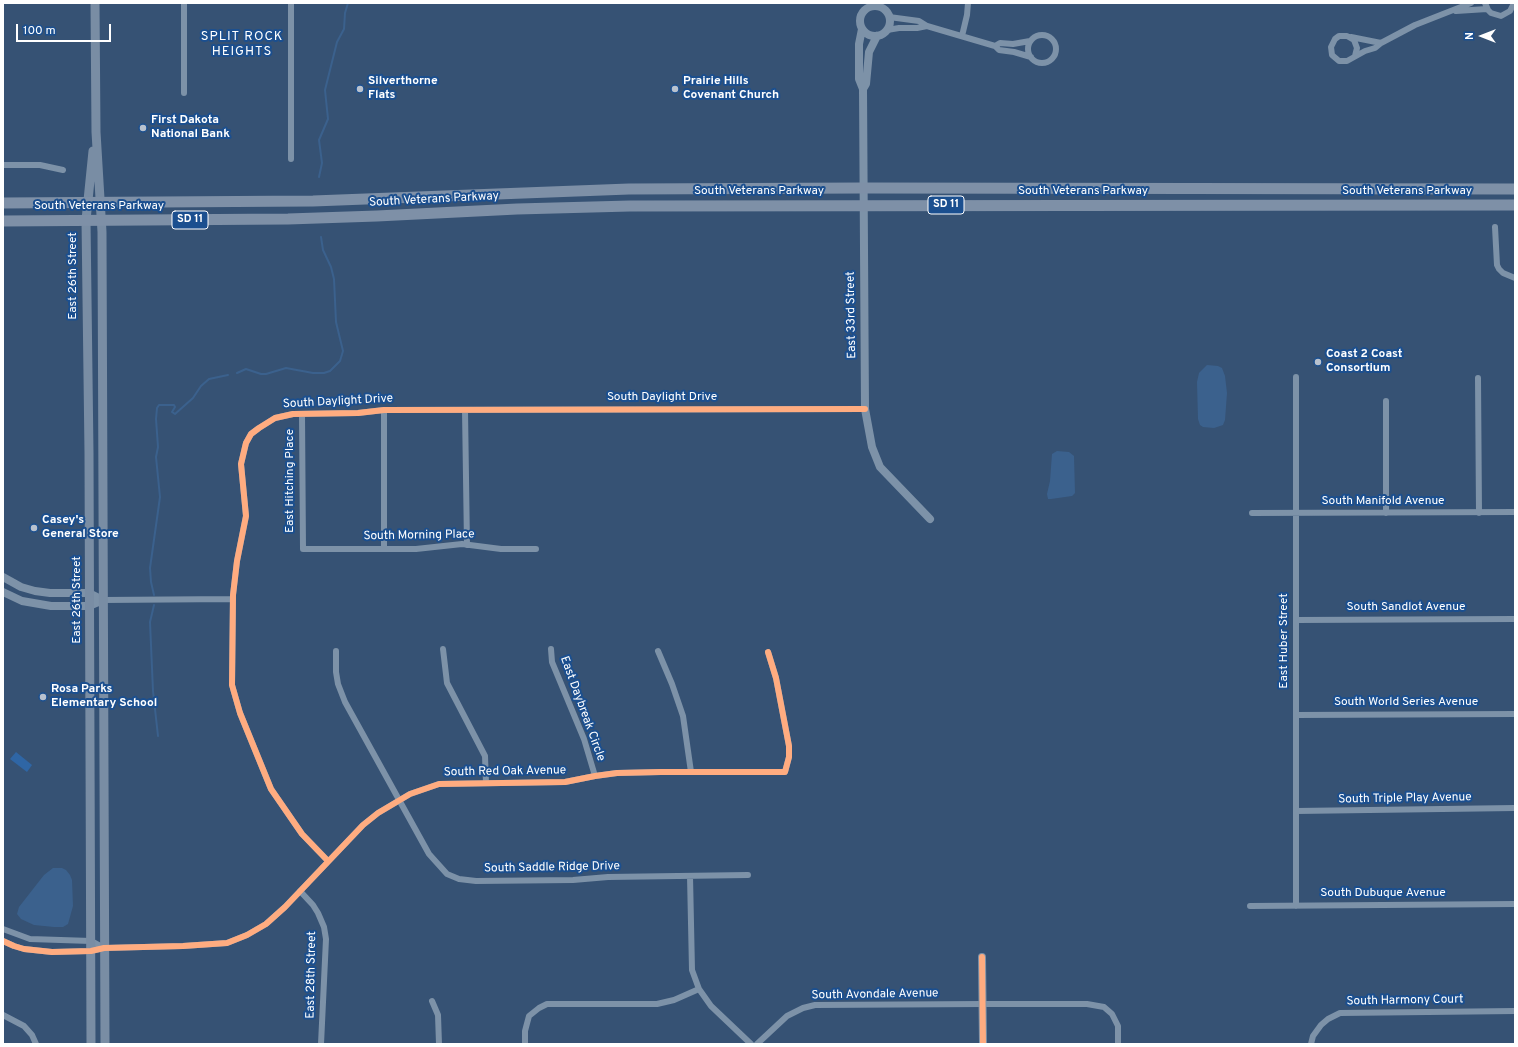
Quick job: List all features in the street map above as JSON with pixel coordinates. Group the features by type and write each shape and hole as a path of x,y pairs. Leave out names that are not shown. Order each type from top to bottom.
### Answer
{"highway":[{"name":"South Veterans Parkway","path":"3,203 306,201 629,189 1515,189"},
{"name":"South Veterans Parkway","path":"3,221 288,219 622,206 1515,205"}],"main road":[{"name":"East 26th Street","path":"95,3 96,132 102,220 105,1044"},
{"name":"East 26th Street","path":"91,1044 90,593 86,220 96,132"}],"street":[{"path":"184,3 184,93"},
{"path":"291,3 291,159"},
{"path":"962,36 968,3"},
{"path":"1381,42 1347,36 1338,36 1332,42 1331,51 1335,58 1343,62 1351,60 1355,56 1375,48 1381,42 1415,25 1471,3"},
{"path":"1507,14 1513,7 1514,3"},
{"name":"East 33rd Street","path":"888,17 884,10 874,5 864,7 860,19 862,29 859,44 859,79 863,89 862,205 865,409 872,447 880,467 930,519"},
{"path":"1452,11 1470,11 1486,6 1491,13 1501,16 1515,10"},
{"path":"887,30 889,24 888,17 919,21 927,26 995,46 999,50 1014,52 1031,57 1038,63 1047,63 1054,57 1057,48 1053,40 1045,35 1036,36 1030,41 1013,44 1000,43 995,46"},
{"path":"862,29 870,35 877,36 887,30 927,26"},
{"name":"East 33rd Street","path":"863,89 866,84 869,52 877,36"},
{"path":"1351,37 1356,44 1357,53 1355,56"},
{"path":"1030,41 1028,48 1031,57"},
{"path":"3,165 40,165 63,170"},
{"path":"1495,227 1497,264 1503,273 1515,278"},
{"name":"East Huber Street","path":"1296,377 1296,906"},
{"path":"1478,378 1478,513"},
{"path":"1386,401 1386,513"},
{"name":"South Daylight Drive","path":"328,861 302,834 277,798 259,762 234,694 232,675 233,600 237,561 246,516 241,464 246,443 251,434 266,423 285,415 358,413 384,410 865,409"},
{"path":"384,410 384,549"},
{"path":"464,410 467,545"},
{"name":"East Hitching Place","path":"302,414 303,549"},
{"name":"South Manifold Avenue","path":"1252,513 1515,512"},
{"name":"South Morning Place","path":"303,549 416,549 467,545 536,549"},
{"path":"3,577 21,587 42,592 90,593 103,600"},
{"path":"3,592 22,601 40,605 90,606 103,600 233,600"},
{"name":"South Sandlot Avenue","path":"1296,620 1515,619"},
{"path":"443,649 447,683 485,756 486,783"},
{"name":"East Daybreak Circle","path":"551,649 552,662 584,739 594,776"},
{"name":"South Saddle Ridge Drive","path":"336,651 336,672 338,684 345,702 429,854 447,874 459,879 476,881 748,875"},
{"path":"658,651 672,684 683,716 688,742 691,772"},
{"name":"South Red Oak Avenue","path":"3,941 14,946 37,951 91,951 104,948 183,946 227,943 247,935 266,924 363,825 378,813 399,799 421,789 439,784 565,782 617,773 785,772 790,746 776,680 768,652"},
{"name":"South World Series Avenue","path":"1296,715 1515,714"},
{"name":"South Triple Play Avenue","path":"1296,811 1515,808"},
{"path":"690,876 692,970 699,989 711,1006 750,1044"},
{"name":"East 28th Street","path":"300,891 318,913 324,927 326,938 321,1044"},
{"name":"South Dubuque Avenue","path":"1250,906 1515,904"},
{"path":"3,931 37,940 91,941 104,948"},
{"path":"982,957 983,1044"},
{"path":"525,1044 525,1031 529,1016 547,1004 657,1004 674,1000 699,989"},
{"path":"432,1001 438,1015 439,1044"},
{"name":"South Avondale Avenue","path":"757,1044 787,1016 803,1008 815,1005 983,1004 1087,1004 1104,1007 1112,1014 1118,1026 1118,1044"},
{"name":"South Harmony Court","path":"1311,1044 1313,1036 1324,1022 1340,1014 1515,1011"},
{"path":"3,1015 24,1026 32,1034 36,1044"}],"shaded area":[{"path":"1207,365 1222,368 1225,376 1227,393 1225,420 1223,425 1214,428 1203,427 1200,425 1198,419 1197,382 1199,373"},
{"path":"1057,451 1069,452 1074,456 1075,493 1072,496 1048,499 1047,494 1050,481 1052,454"},
{"path":"16,752 32,765 27,772 10,759"},
{"path":"53,868 62,868 66,870 72,880 73,906 68,924 63,927 34,925 21,919 17,914 19,907 44,875"}],"waterway":[{"path":"319,177 322,163 319,140 328,119 325,90 337,42 344,29 345,13 348,3"},
{"path":"237,373 246,369 261,374 266,374 286,368 313,373 324,373 330,371 340,361 343,351 336,322 334,279 331,267 323,250 321,237"},
{"path":"154,595 150,568 160,497 156,457 158,447 156,419 157,408 159,405 174,405 175,407 172,412 175,414 193,398 201,386 209,379 228,375"},
{"path":"154,605 150,622 153,691 158,736"}],"cycle path":[{"path":"328,861 302,834 271,789 240,713 232,685 233,595 237,561 246,516 241,464 246,443 251,434 275,418 293,414 358,413 384,410 865,409"},
{"path":"3,941 24,949 52,952 91,951 104,948 183,946 227,943 247,935 266,924 285,907 363,825 378,813 410,794 439,784 565,782 617,773 785,772 789,757 789,746 776,678 768,652"},
{"path":"982,957 983,1044"}],"place":[{"name":"Silverthorne Flats","path":"360,89"},
{"name":"Prairie Hills Covenant Church","path":"675,89"},
{"name":"First Dakota National Bank","path":"143,128"},
{"name":"Coast 2 Coast Consortium","path":"1318,362"},
{"name":"Casey's General Store","path":"34,528"},
{"name":"Rosa Parks Elementary School","path":"43,697"}],"district":[{"name":"SPLIT ROCK HEIGHTS","path":"242,44"}]}
